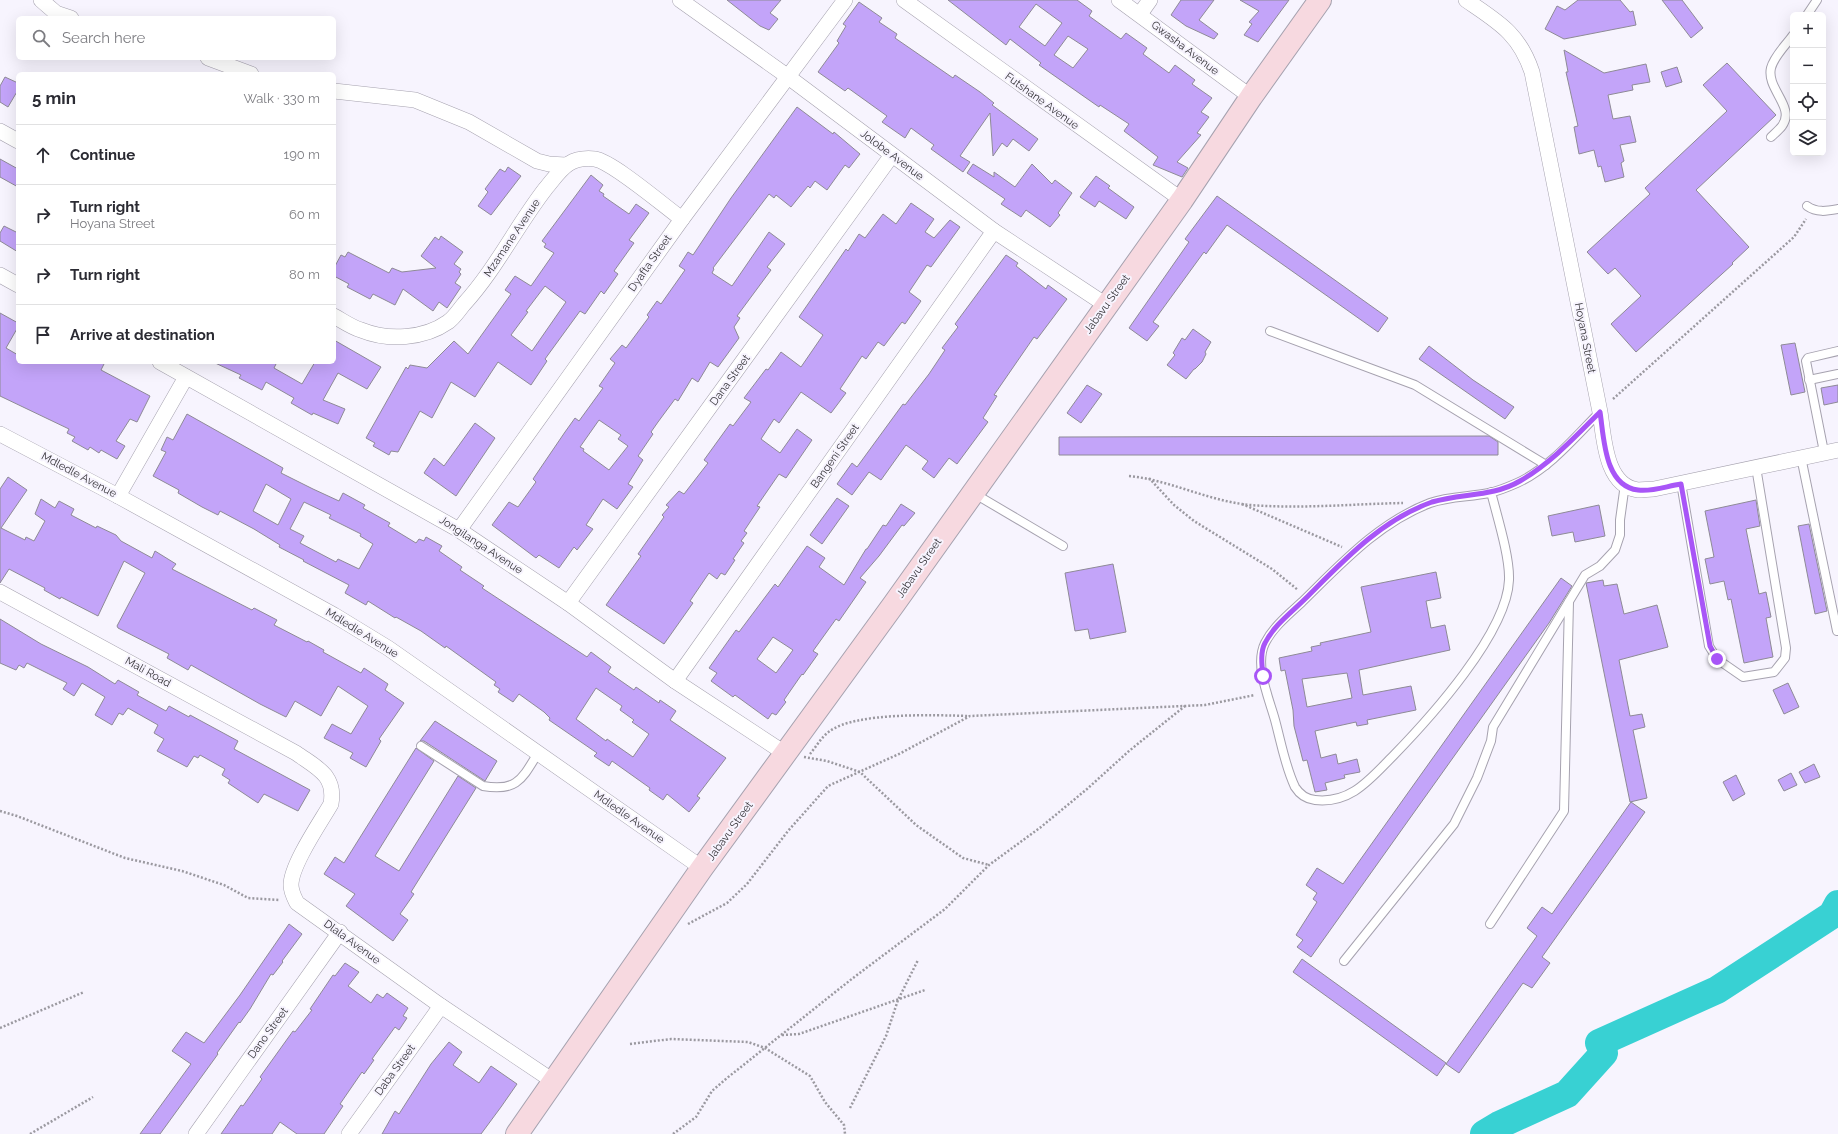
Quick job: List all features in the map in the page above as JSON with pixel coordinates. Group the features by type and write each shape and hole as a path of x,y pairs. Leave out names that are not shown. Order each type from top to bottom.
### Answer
{"street":[{"path":"41,0 56,13 65,16"},
{"name":"Jolobe Avenue","path":"680,0 787,76 994,231 1106,305"},
{"name":"Dyafta Street","path":"459,530 682,219 845,0"},
{"name":"Futshane Avenue","path":"904,0 1182,200"},
{"name":"Gwasha Avenue","path":"1119,0 1251,97"},
{"path":"1140,14 1150,0"},
{"name":"Jabavu Street","path":"517,1134 702,868 797,755 972,492 1182,200 1251,97 1320,0"},
{"name":"Hoyana Street","path":"1466,0 1500,23 1515,38 1528,60 1536,89 1608,459 1615,475 1625,484"},
{"path":"213,60 246,72"},
{"path":"336,91 415,100 469,122 536,161 565,165 583,159 597,160 613,167 682,219"},
{"path":"0,131 16,140"},
{"name":"Dana Street","path":"568,603 892,155"},
{"name":"Mzamane Avenue","path":"336,317 360,330 383,337 408,336 430,331 448,322 474,294 542,193 565,165"},
{"name":"Bangeni Street","path":"675,680 994,231"},
{"path":"0,275 16,284"},
{"name":"Jongilanga Avenue","path":"163,364 459,530 568,603 675,680 797,755"},
{"path":"118,496 186,377"},
{"name":"Mdledle Avenue","path":"2,440 118,496 364,633 388,648 702,868"},
{"path":"1625,484 1637,490 1654,489 1831,451"},
{"name":"Mali Road","path":"0,592 296,753 327,777 333,792 331,804 294,870 291,885 293,895 297,903"},
{"name":"Dlala Avenue","path":"297,903 340,932 441,1006 553,1082"},
{"name":"Dano Street","path":"196,1134 340,932"},
{"name":"Daba Street","path":"350,1134 441,1006"}],"lane":[{"path":"1809,12 1817,0"},
{"path":"1771,137 1782,126 1785,119 1784,105 1772,84 1771,69 1775,59 1790,39"},
{"path":"1810,208 1821,211 1838,209"},
{"path":"1270,331 1415,385 1546,465"},
{"path":"1831,451 1809,380 1806,359 1838,351"},
{"path":"1809,380 1838,374"},
{"path":"1491,492 1509,577 1504,608 1490,634 1474,659 1425,724 1352,794 1324,801 1310,799 1301,795 1296,788 1287,764 1263,676 1262,659 1264,644 1276,628 1361,544 1412,512 1433,502 1491,492 1519,482 1546,465 1600,412"},
{"path":"1801,457 1837,631"},
{"path":"1681,484 1710,646 1717,659 1743,677 1774,672 1785,658 1786,648 1756,467"},
{"path":"1344,961 1454,824 1477,778 1491,741 1493,727 1585,575 1611,557 1615,550 1620,535 1620,520 1625,484"},
{"path":"972,492 1063,546"},
{"path":"1490,924 1564,811 1569,602"},
{"path":"421,746 484,786 494,788 503,788 522,779 538,753"}],"path":[{"path":"1600,412 1794,237 1810,208"},
{"path":"1129,476 1149,478 1193,492 1249,505 1312,506 1405,503"},
{"path":"1149,478 1174,505 1194,521 1272,569 1307,597"},
{"path":"1238,502 1259,513 1305,530 1352,552"},
{"path":"797,755 830,731 853,721 884,717 926,715 970,716 1205,705 1267,693"},
{"path":"673,1134 696,1118 712,1091 853,978 914,934 945,909 989,865 1041,827 1087,789 1129,751 1186,706"},
{"path":"688,924 727,903 747,884 788,831 828,786 899,754 970,716"},
{"path":"797,755 827,761 860,772 916,825 963,858 989,865"},
{"path":"0,811 17,816 125,858 182,872 224,886 248,898 297,903"},
{"path":"850,1108 886,1036 898,1000 918,960"},
{"path":"781,1035 799,1034 925,990"},
{"path":"0,1028 84,992"},
{"path":"630,1044 671,1039 748,1042 765,1048 810,1076 825,1102 844,1125 845,1134"},
{"path":"30,1134 92,1097"}],"building":[{"path":"727,0 781,0 770,13 778,19 769,30 760,26"},
{"path":"948,0 1077,0 1092,11 1089,16 1121,39 1126,33 1147,48 1143,54 1169,73 1175,65 1195,80 1192,84 1212,98 1201,112 1209,117 1197,133 1201,135 1177,162 1188,168 1182,177 1153,165 1158,157 1124,131 1129,124 1100,105 1099,107 1039,65 1041,63 1010,39 1006,45","holes":["1036,4 1062,23 1045,46 1019,27","1068,36 1088,49 1073,68 1054,55"]},
{"path":"1181,0 1214,0 1199,20 1218,34 1214,39 1186,26 1171,15"},
{"path":"1240,0 1289,0 1258,42 1244,35 1252,24 1249,22 1259,11"},
{"path":"1578,0 1620,0 1630,12 1633,11 1636,25 1564,39 1545,29 1557,6 1565,10"},
{"path":"1662,0 1682,0 1703,28 1691,38"},
{"path":"859,2 882,18 879,22 897,34 895,38 953,78 955,75 980,92 994,103 992,105 1038,139 1029,151 1013,139 1007,147 1002,143 993,156 990,113 960,156 970,162 963,172 931,149 934,145 911,128 905,138 882,122 887,116 848,88 845,91 818,72 839,43 837,41 846,26 843,24"},
{"path":"1564,50 1604,73 1646,64 1650,82 1632,85 1633,90 1608,95 1613,119 1630,116 1636,142 1620,145 1624,161 1621,163 1624,177 1605,182 1601,166 1598,167 1594,150 1579,154 1574,127 1578,126 1566,72 1568,72"},
{"path":"1727,63 1776,115 1696,190 1749,247 1732,263 1733,264 1636,352 1611,324 1641,296 1615,268 1608,274 1587,252 1650,194 1645,188 1727,111 1703,85"},
{"path":"1677,67 1682,82 1666,87 1661,72"},
{"path":"5,77 16,82 16,93 8,107 0,102 0,86"},
{"path":"797,107 833,134 834,132 860,154 849,168 845,165 827,190 815,181 810,188 808,186 791,207 776,195 774,198 769,194 713,268 712,273 732,286 769,232 785,244 767,267 771,270 737,316 740,318 734,327 739,338 718,367 710,362 698,382 692,378 678,401 675,399 658,422 651,432 653,434 638,456 643,460 628,484 633,487 617,509 603,499 586,525 593,529 577,550 574,547 559,568 539,555 536,558 492,525 509,502 518,507 536,482 533,479 575,418 579,421 603,388 599,386 615,363 610,359 622,345 626,348 649,317 647,315 657,301 661,304 685,270 679,266 688,252 693,255 731,198","holes":["599,420 621,435 618,439 628,446 609,470 583,451 584,449 580,447"]},
{"path":"0,159 16,168 16,186 0,177"},
{"path":"973,164 994,177 994,172 1015,187 1032,164 1052,184 1055,180 1072,193 1058,213 1060,215 1050,227 1026,210 1021,217 1001,204 1005,199 967,173"},
{"path":"508,167 521,176 491,215 478,206 488,192 485,189 500,169 505,172"},
{"path":"591,175 603,185 599,191 604,194 603,196 629,214 636,204 649,213 629,240 634,243 614,271 618,274 604,294 601,291 585,314 580,311 545,359 547,361 531,385 498,362 475,397 451,382 432,418 420,411 398,452 391,451 389,455 373,446 375,443 366,438 406,367 408,369 410,365 427,368 454,341 468,354 511,294 505,290 515,276 531,286 554,253 544,247 546,244 542,241","holes":["545,286 566,302 532,351 511,335 528,312 526,311"]},
{"path":"1096,176 1110,186 1108,188 1134,207 1126,219 1099,201 1095,207 1080,197"},
{"path":"1217,196 1388,318 1378,332 1227,225 1206,254 1204,252 1153,322 1159,326 1147,341 1129,328 1189,242 1185,239"},
{"path":"911,203 934,219 925,232 934,238 950,220 960,227 931,267 927,265 909,292 921,301 905,324 902,322 884,346 878,342 866,359 862,356 840,389 846,393 831,413 801,392 779,423 774,419 761,439 780,453 797,429 812,440 786,478 779,474 757,506 760,507 744,531 747,533 741,541 744,543 733,559 735,560 725,575 721,573 717,579 709,573 690,601 693,603 664,644 606,605 641,556 638,554 664,517 662,515 669,507 666,505 679,491 684,494 708,463 704,460 730,424 733,426 751,402 744,398 766,369 768,370 781,352 801,367 823,335 799,317 846,249 848,251 859,234 865,238 883,214 896,224"},
{"path":"4,226 16,232 16,251 0,241 0,233"},
{"path":"441,236 463,252 454,264 461,269 459,272 461,274 455,283 461,287 447,308 439,302 433,311 403,289 395,305 373,294 370,299 347,287 349,284 336,277 336,264 341,255 345,257 348,252 389,273 392,268 402,272 436,268 421,256 435,237 439,240"},
{"path":"1006,255 1018,263 1016,266 1046,289 1048,285 1067,299 1037,339 1034,337 994,395 997,396 983,418 988,422 957,464 949,458 934,478 922,469 928,461 906,445 881,480 869,472 852,495 837,484 852,463 857,467 903,404 905,405 929,374 945,350 942,348 958,327 955,324"},
{"path":"0,313 16,322 16,330 6,348 16,354 16,364 104,364 101,370 150,396 137,422 130,419 116,441 125,446 117,459 101,450 99,453 90,447 88,450 72,441 75,437 67,433 69,429 0,396"},
{"path":"1193,329 1211,342 1205,352 1206,354 1202,362 1186,379 1167,365 1175,355 1173,353 1182,338 1185,340"},
{"path":"336,341 381,367 367,389 338,373 323,400 345,409 338,424 313,413 312,415 291,403 294,398 266,382 262,390 239,378 241,375 217,364 276,364 274,368 302,384 314,364 336,364"},
{"path":"1795,343 1805,392 1791,395 1781,345"},
{"path":"1429,346 1473,380 1514,407 1505,419 1419,359"},
{"path":"1087,385 1102,394 1081,423 1067,413"},
{"path":"1838,385 1838,402 1824,405 1821,388"},
{"path":"187,414 283,468 281,473 339,501 343,493 365,505 363,508 390,523 388,526 416,543 419,539 424,541 426,537 442,546 439,551 462,567 460,570 484,586 482,588 587,657 591,652 611,667 608,672 634,690 636,687 659,703 660,700 676,711 670,720 726,758 697,796 700,798 689,812 667,794 663,800 649,790 650,788 612,761 609,766 594,756 597,753 549,720 550,718 544,712 519,694 513,702 498,692 500,689 494,685 496,682 446,646 445,648 421,631 396,617 395,618 368,601 366,605 345,593 349,585 279,547 280,545 254,529 220,511 218,515 202,507 178,493 179,490 153,476 166,452 161,450 167,437 173,440","holes":["266,484 291,499 278,525 253,511","304,502 331,515 329,518 361,534 360,536 373,544 359,569 338,559 336,562 300,543 304,536 290,529","596,688 622,706 620,710 634,720 632,722 649,734 633,757 607,739 606,741 576,719"]},
{"path":"475,423 495,438 456,496 424,473 434,458 444,466"},
{"path":"1489,436 1498,442 1498,455 1059,455 1059,437"},
{"path":"8,477 27,490 1,528 25,540 26,537 34,541 45,521 35,514 41,499 55,508 59,501 74,509 71,515 96,528 97,526 116,535 121,541 152,558 155,551 176,564 172,569 252,610 254,608 277,620 274,625 307,642 308,641 324,650 323,652 361,673 364,668 388,684 385,690 404,703 379,739 381,741 366,767 350,758 353,753 324,738 332,724 351,734 368,706 338,686 321,716 295,701 286,717 191,665 188,670 167,658 169,654 118,628 117,626 145,573 124,561 98,616 61,597 60,599 44,590 45,588 9,569 0,583 0,489"},
{"path":"837,498 849,506 822,544 810,535"},
{"path":"1756,500 1760,526 1746,529 1759,594 1766,592 1771,617 1766,618 1773,657 1744,663 1731,599 1728,600 1724,581 1710,584 1705,559 1714,557 1705,511"},
{"path":"901,504 915,513 904,526 902,525 879,556 860,578 866,582 839,621 836,619 813,651 818,654 784,700 786,702 776,715 772,713 768,719 735,695 733,697 711,681 717,673 709,668 736,630 739,632 775,584 778,587 807,546 825,558 819,567 844,585 883,525 886,526","holes":["773,637 793,650 776,673 757,659"]},
{"path":"1599,505 1605,536 1575,542 1573,532 1552,536 1548,516"},
{"path":"1809,524 1827,611 1815,614 1798,526"},
{"path":"1113,564 1126,632 1090,639 1088,629 1075,631 1065,573"},
{"path":"1436,572 1441,598 1426,601 1431,628 1445,625 1450,650 1359,670 1363,695 1411,686 1416,710 1367,720 1368,724 1357,726 1356,722 1315,731 1321,758 1336,754 1338,764 1357,759 1360,772 1344,775 1345,778 1325,783 1327,790 1315,792 1307,760 1303,761 1294,726 1293,710 1285,670 1281,671 1279,658 1312,651 1311,647 1321,645 1320,643 1371,632 1361,587","holes":["1347,673 1352,698 1307,707 1302,679"]},
{"path":"1561,578 1572,586 1549,623 1311,957 1297,947 1303,940 1296,935 1317,902 1313,899 1317,893 1306,885 1317,868 1343,884"},
{"path":"1603,580 1604,586 1617,584 1624,614 1657,605 1668,647 1619,660 1630,716 1642,714 1645,727 1633,730 1647,798 1630,802 1586,583"},
{"path":"0,619 41,644 88,667 115,684 118,680 139,692 137,695 166,711 169,706 189,717 190,715 238,741 234,749 310,790 298,811 264,794 258,803 228,783 230,780 222,775 225,769 200,755 198,758 194,756 187,767 157,751 164,739 154,733 158,725 128,708 123,715 119,713 112,725 95,715 105,697 82,683 74,696 63,689 67,683 27,663 24,668 19,665 16,670 0,663"},
{"path":"1788,683 1799,707 1784,714 1773,690"},
{"path":"435,721 497,761 485,781 424,741 420,741"},
{"path":"416,748 434,761 375,856 399,871 458,776 476,788 411,892 414,894 400,914 408,920 393,941 346,906 355,894 324,874 335,857 344,863"},
{"path":"1814,764 1820,777 1805,783 1799,772"},
{"path":"1791,773 1797,785 1784,791 1778,780"},
{"path":"1736,775 1745,794 1733,801 1723,782"},
{"path":"1631,802 1645,812 1542,957 1550,963 1532,988 1523,983 1459,1073 1446,1064 1537,936 1527,928 1542,907 1552,914"},
{"path":"289,924 302,934 273,975 271,974 250,1009 240,1023 239,1022 217,1053 218,1054 160,1134 140,1134 191,1064 172,1051 186,1032 204,1043 240,995"},
{"path":"1302,959 1446,1063 1437,1076 1293,972"},
{"path":"345,963 359,972 348,986 371,1003 377,994 383,998 387,993 408,1008 403,1016 407,1018 399,1030 395,1027 372,1059 374,1060 364,1074 362,1072 340,1104 343,1106 324,1134 297,1134 280,1122 272,1134 221,1134 241,1105 243,1106 262,1079 260,1077 293,1031 295,1032 312,1010 310,1009 333,975 335,976"},
{"path":"449,1042 462,1052 453,1065 479,1083 491,1066 517,1084 501,1107 481,1134 382,1134 395,1111 399,1114 431,1064"}],"waterway":[{"path":"1484,1134 1499,1125 1567,1094 1604,1053 1599,1043 1717,990 1832,915 1838,904"}],"route":[{"path":"1263,676 1262,659 1264,644 1276,628 1361,544 1404,515 1433,502 1491,492 1519,482 1546,465 1600,412 1608,459 1615,475 1625,484 1637,490 1654,489 1681,484 1710,646 1717,659"}]}
